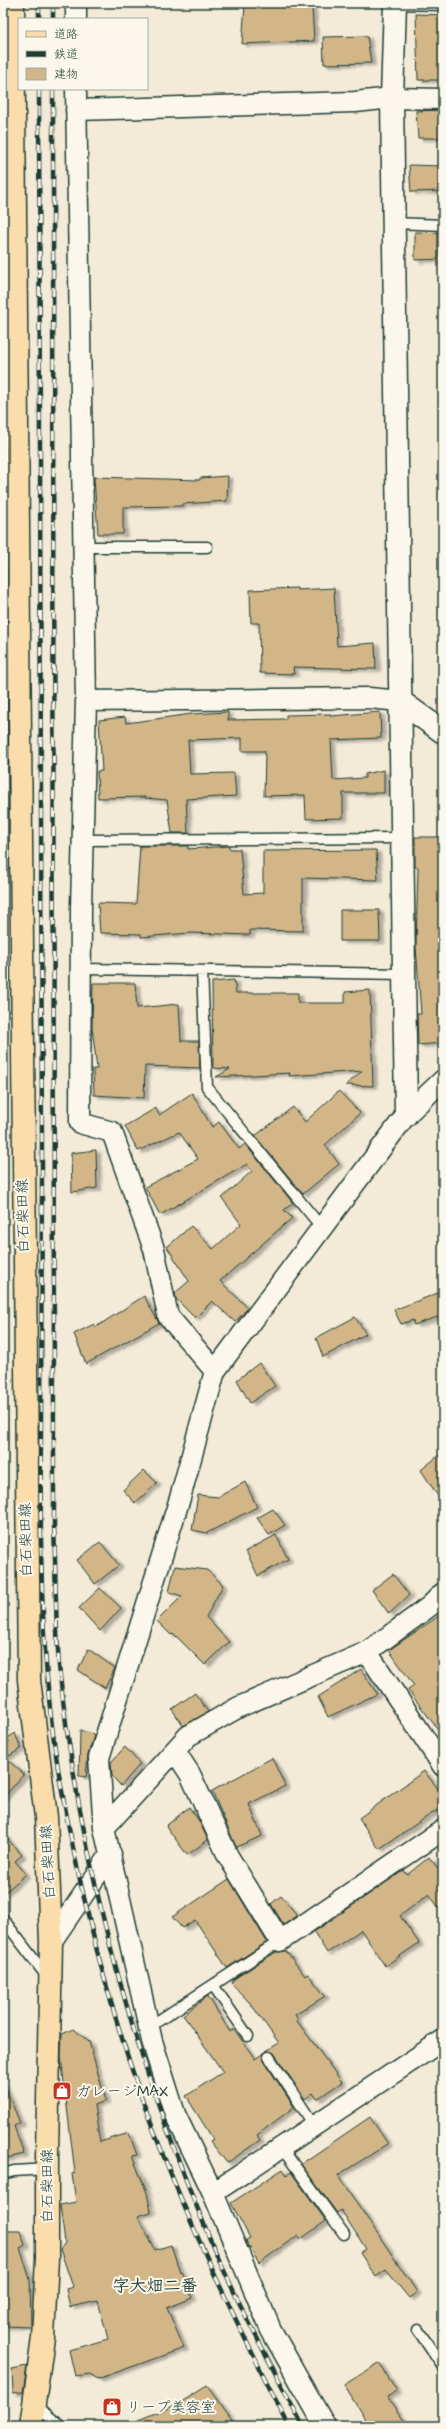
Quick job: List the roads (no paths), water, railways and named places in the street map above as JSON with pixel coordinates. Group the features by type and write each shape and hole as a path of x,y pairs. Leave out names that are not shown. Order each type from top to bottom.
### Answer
{"main road":[{"name":"白石柴田線","path":"13,3 9,265 10,437 22,1177 28,1672 46,1817 51,1942 47,2169 48,2258 43,2338 32,2416"}],"street":[{"path":"76,3 76,18"},
{"path":"395,3 392,98 406,1115"},
{"path":"76,90 86,701 80,1123 112,1132 154,1249 168,1316 215,1371"},
{"path":"76,110 355,102 392,98 443,99"},
{"path":"86,701 369,698 400,701 443,732"},
{"path":"326,2426 271,2330 213,2193 175,2114 149,2027 104,1828 99,1758 180,1498 215,1371 406,1115 443,1080"},
{"path":"104,1828 188,1736 239,1707 367,1652 430,1606 443,1592"},
{"path":"367,1652 443,1766"},
{"path":"175,1751 190,1774 228,1856 280,1941 443,1830"},
{"path":"51,1942 111,1854"},
{"path":"213,2193 443,2040"}],"lane":[{"path":"395,3 443,5"},
{"path":"394,223 443,225"},
{"path":"83,547 206,547"},
{"path":"83,840 402,838"},
{"path":"82,969 404,974"},
{"path":"202,971 207,1087 322,1228"},
{"path":"3,1919 50,1981"},
{"path":"149,2027 280,1941"},
{"path":"213,1985 248,2036"},
{"path":"269,2057 314,2126"},
{"path":"281,2148 344,2234"},
{"path":"3,2174 14,2171 47,2169"},
{"path":"418,2330 443,2367"},
{"path":"32,2416 62,2426"}],"railway":[{"path":"39,3 39,18"},
{"path":"53,3 53,18"},
{"path":"39,90 42,1166 41,1563 45,1653 49,1698 61,1786 77,1868 97,1950 132,2070 161,2151 195,2231 231,2309 289,2426"},
{"path":"53,90 54,1524 56,1619 60,1676 82,1820 97,1892 135,2033 183,2171 220,2263 303,2426"}],"place":[{"name":"ガレージMAX","path":"62,2091"},
{"name":"リープ美容室","path":"112,2407"}],"district":[{"name":"字大畑二番","path":"155,2286"}]}
